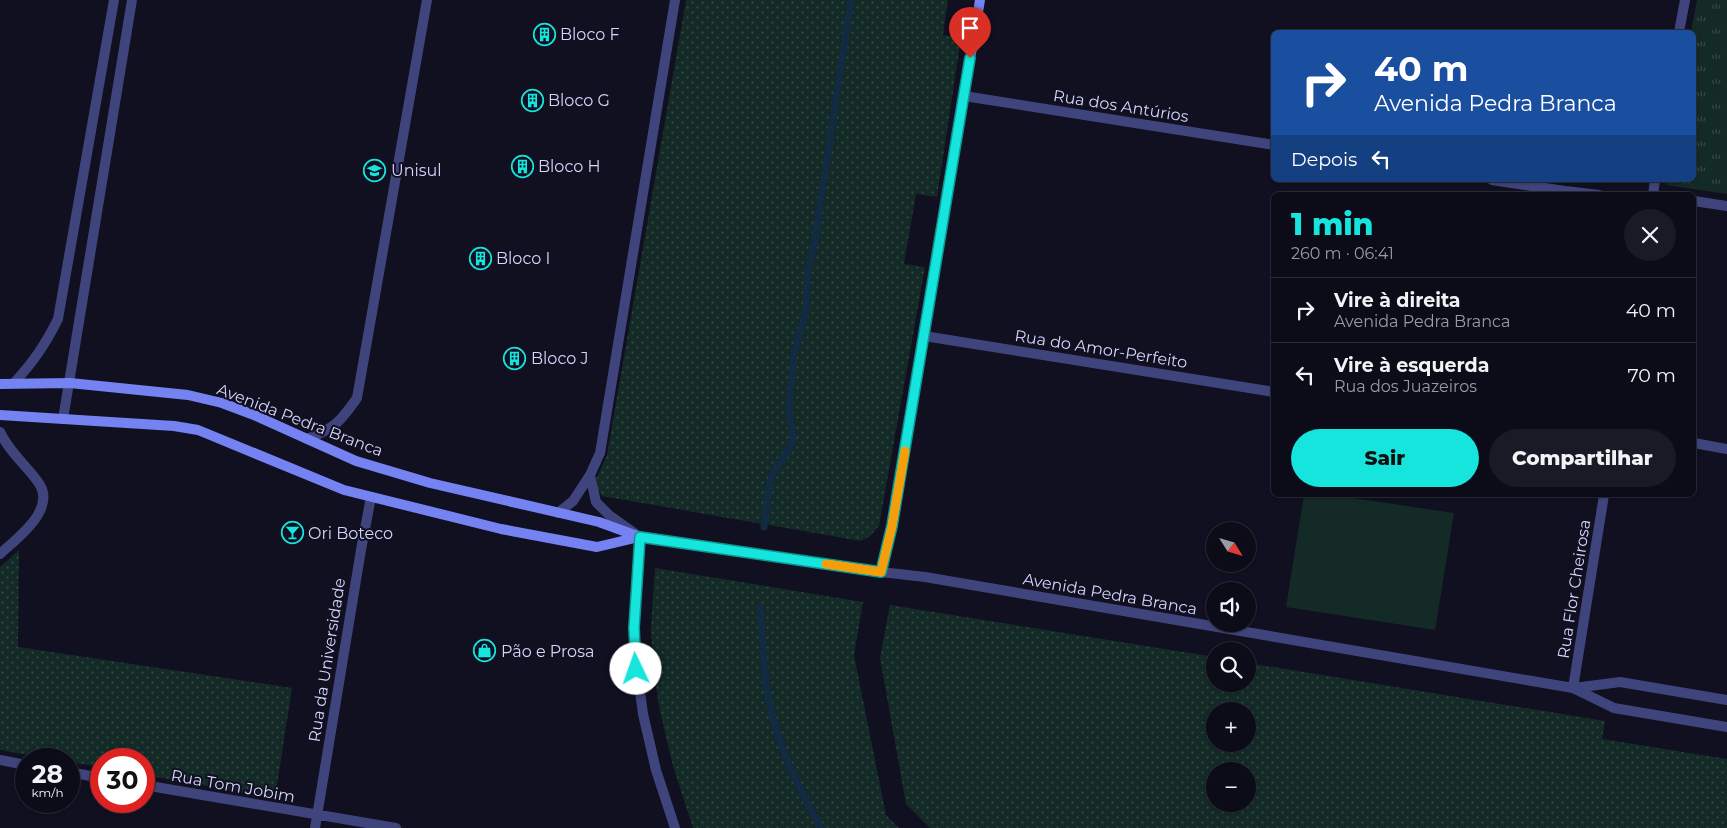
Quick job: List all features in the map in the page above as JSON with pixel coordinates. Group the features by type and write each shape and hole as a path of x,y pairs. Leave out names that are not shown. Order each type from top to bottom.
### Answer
{"street":[{"path":"14,383 46,344 58,319 114,0"},
{"path":"63,419 132,0"},
{"path":"307,439 325,432 343,419 357,398 427,0"},
{"path":"558,513 573,501 590,475 600,453 676,0"},
{"path":"881,572 892,526 980,0"},
{"path":"1679,30 1684,0"},
{"name":"Rua dos Antúrios","path":"964,96 1271,145"},
{"path":"1504,182 1565,192"},
{"path":"1696,201 1727,206"},
{"name":"Rua do Amor-Perfeito","path":"924,336 1271,392"},
{"name":"Avenida Pedra Branca","path":"0,384 70,384 188,395 222,403 356,460 430,484 599,522 640,537 925,577 1573,688 1614,708 1727,727"},
{"name":"Avenida Pedra Branca","path":"0,415 174,426 198,430 344,490 501,529 597,547 640,537"},
{"path":"0,432 7,446 40,483 43,497 39,513 29,527 0,554"},
{"path":"1696,443 1727,449"},
{"path":"590,475 596,502 609,515 640,537 634,628 636,669 643,714 656,770 675,828"},
{"name":"Rua da Universidade","path":"315,828 371,497"},
{"name":"Rua Flor Cheirosa","path":"1573,688 1604,497"},
{"name":"Avenida Pedra Branca","path":"1573,688 1620,682 1727,700"},
{"path":"0,760 15,763"},
{"name":"Rua Tom Jobim","path":"155,787 396,828"}],"green space":[{"path":"686,0 948,0 943,35 961,38 937,197 916,194 904,264 925,267 879,526 870,536 861,541 602,496 594,484 607,455"},
{"path":"1697,0 1727,0 1727,194 1666,185 1667,182 1696,182 1696,30 1691,30"},
{"path":"1304,497 1346,497 1454,513 1435,630 1286,607"},
{"path":"19,550 18,647 292,688 275,798 155,777 155,748 90,748 90,765 80,764 80,748 15,748 15,753 0,750 0,567"},
{"path":"655,568 863,602 854,655 886,815 899,828 693,828 673,766 660,711 653,667 651,628"},
{"path":"890,605 1206,656 1206,692 1256,692 1256,664 1605,721 1602,739 1727,759 1727,828 930,828 906,804 880,658"}],"waterway":[{"path":"764,527 769,485 774,470 793,440 789,409 794,353 806,312 808,269 814,245 851,0"},
{"path":"760,608 765,675 776,731 804,797 821,828"}],"slow traffic":[{"path":"826,564 881,572 892,526 905,451"}],"place":[{"name":"Bloco F","path":"544,34"},
{"name":"Bloco G","path":"532,100"},
{"name":"Bloco H","path":"522,166"},
{"name":"Unisul","path":"375,170"},
{"name":"Bloco I","path":"480,258"},
{"name":"Bloco J","path":"515,358"},
{"name":"Ori Boteco","path":"292,533"},
{"name":"Pão e Prosa","path":"485,651"}],"route":[{"path":"636,669 634,628 640,537 881,572 892,526 970,58"}]}
